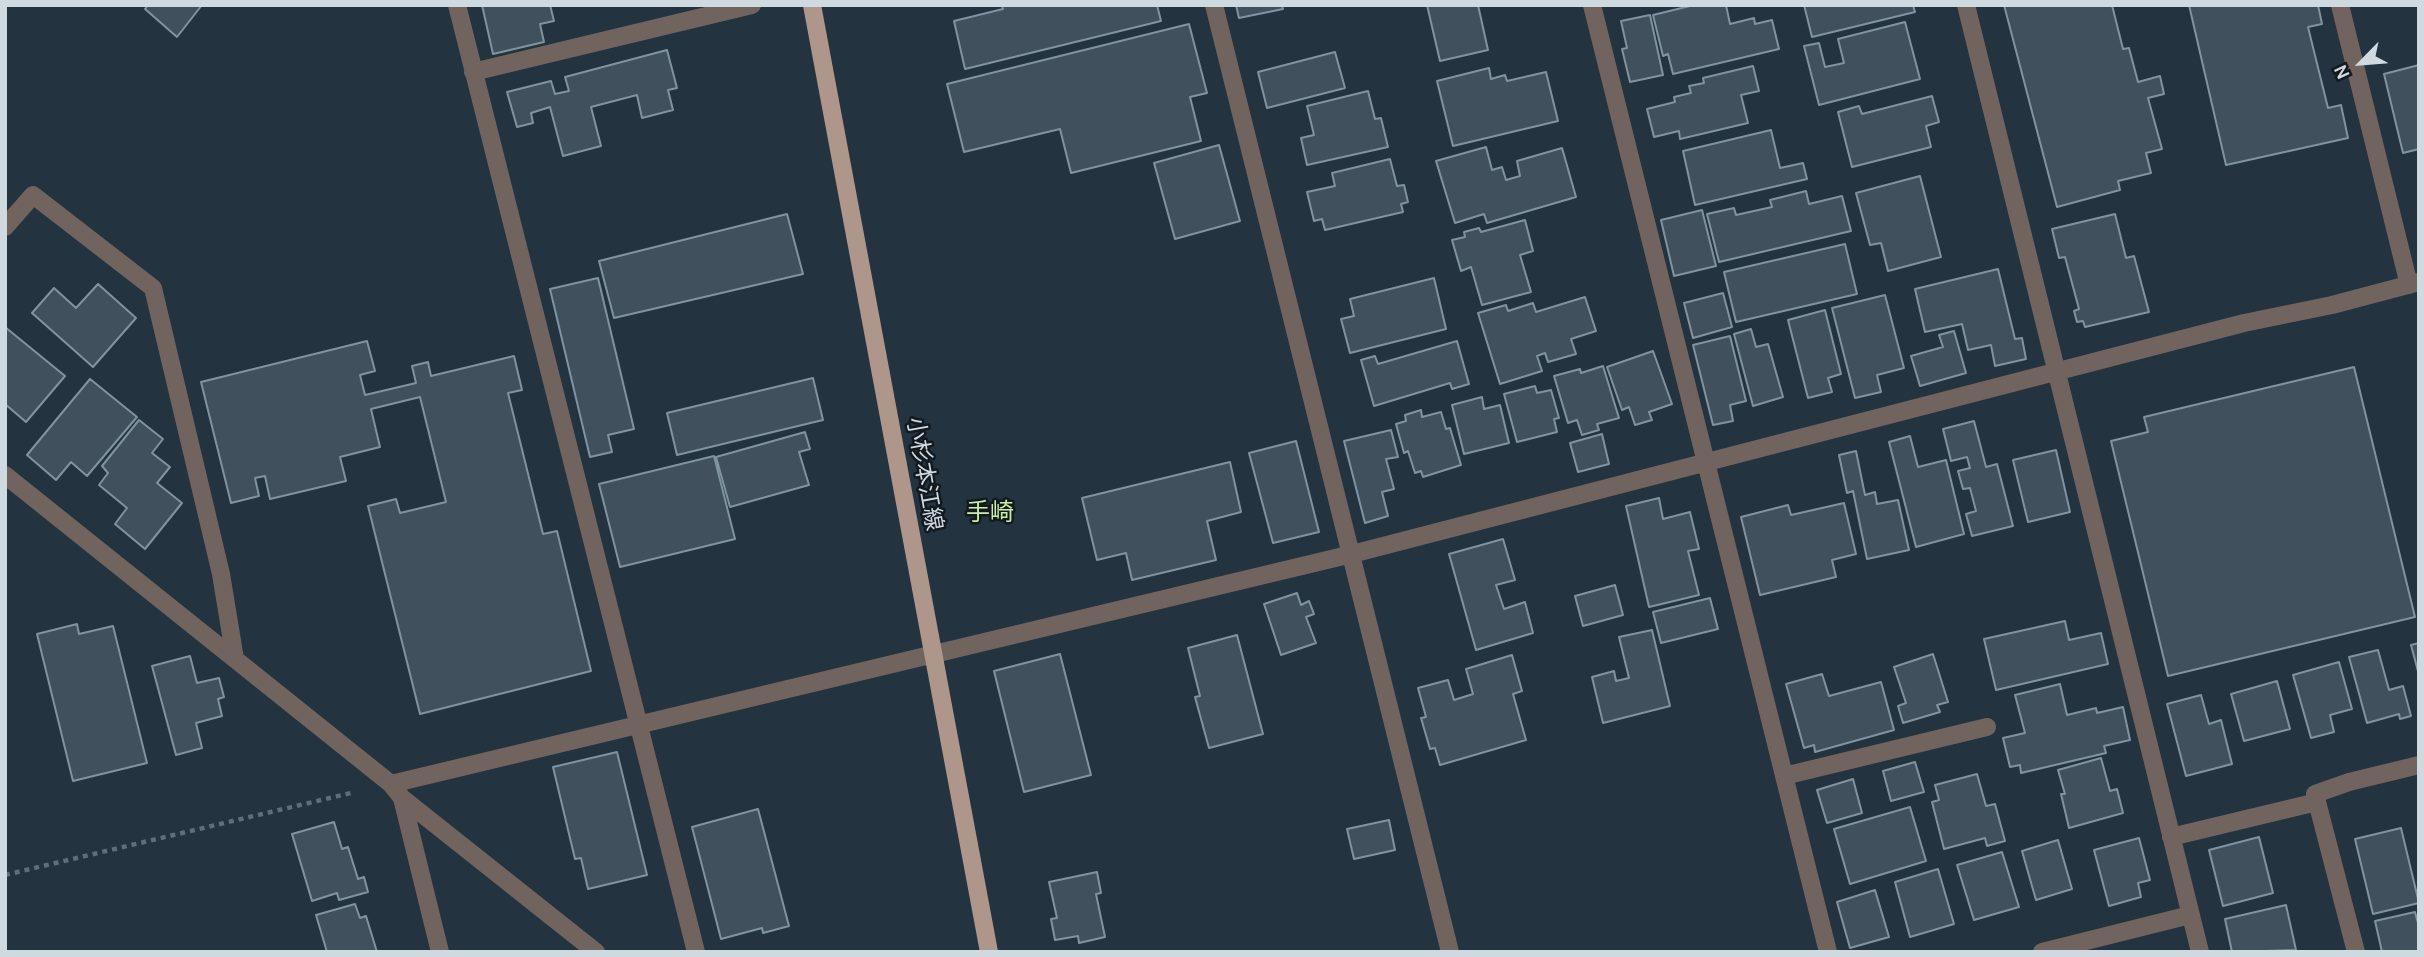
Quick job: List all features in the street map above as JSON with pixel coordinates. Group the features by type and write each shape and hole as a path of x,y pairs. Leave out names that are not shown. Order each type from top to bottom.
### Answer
{"main road":[{"name":"小杉本江線","path":"812,5 989,952"}],"street":[{"path":"457,5 696,952"},
{"path":"473,72 752,5"},
{"path":"1214,5 1450,952"},
{"path":"1592,5 1828,952"},
{"path":"1966,5 2200,952"},
{"path":"397,791 637,726 1352,554 2244,323 2332,305 2414,283 2340,5"},
{"path":"5,227 33,195 153,288 221,574 235,659"},
{"path":"5,475 596,952"},
{"path":"1784,776 1987,727"},
{"path":"2356,952 2315,794 2349,782 2419,765"},
{"path":"397,791 440,952"},
{"path":"2171,837 2317,802"},
{"path":"2042,952 2190,915"}],"path":[{"path":"5,874 397,791"}],"building":[{"path":"148,5 202,5 177,37 145,9"},
{"path":"482,5 550,5 554,21 540,24 544,42 493,54"},
{"path":"1002,5 1157,5 1161,21 965,69 954,21 1003,9"},
{"path":"1236,5 1282,5 1283,9 1239,18"},
{"path":"1427,5 1478,5 1488,50 1440,61"},
{"path":"1694,5 1726,5 1730,24 1754,18 1755,24 1772,20 1779,49 1673,74 1668,54 1663,56 1653,15"},
{"path":"1804,5 1913,5 1915,12 1812,37"},
{"path":"2004,5 2112,5 2123,49 2129,48 2138,82 2160,76 2164,94 2148,98 2162,149 2146,153 2151,173 2118,181 2120,190 2057,207"},
{"path":"2189,5 2318,5 2322,24 2308,27 2328,108 2341,105 2348,138 2226,165"},
{"path":"1650,15 1663,75 1630,82 1622,49 1627,48 1621,21"},
{"path":"1905,22 1920,79 1819,105 1804,46 1819,43 1825,67 1844,63 1838,39"},
{"path":"1189,24 1207,93 1190,97 1201,141 1071,173 1060,129 964,152 947,84"},
{"path":"667,50 677,88 668,90 673,110 642,118 637,95 591,107 601,146 563,156 550,107 531,113 533,123 517,127 507,92 551,81 555,94 569,91 565,77"},
{"path":"1335,52 1345,88 1267,108 1258,72"},
{"path":"2419,65 2419,149 2403,153 2384,74"},
{"path":"1753,66 1759,91 1741,95 1748,123 1680,139 1679,131 1654,137 1647,109 1675,102 1674,97 1691,93 1689,86 1704,83 1703,78"},
{"path":"1489,68 1491,79 1505,75 1507,81 1546,72 1558,121 1453,146 1437,81"},
{"path":"1368,91 1375,119 1381,118 1388,147 1307,165 1301,138 1314,135 1307,106"},
{"path":"1932,96 1939,122 1926,126 1931,147 1852,167 1838,112 1859,106 1862,114"},
{"path":"1771,130 1780,168 1803,163 1807,179 1695,205 1683,151"},
{"path":"1219,145 1240,221 1175,239 1154,163"},
{"path":"1486,147 1492,170 1502,167 1506,180 1520,176 1517,161 1562,148 1576,197 1487,223 1484,214 1455,223 1436,161"},
{"path":"1390,159 1397,186 1404,185 1408,202 1401,204 1403,212 1325,230 1322,219 1314,221 1307,192 1335,186 1332,173"},
{"path":"1920,176 1941,257 1888,271 1881,243 1870,245 1856,193"},
{"path":"1806,191 1809,204 1842,196 1851,231 1719,262 1707,214 1734,208 1736,215 1772,207 1770,200"},
{"path":"1702,210 1716,266 1674,276 1661,220"},
{"path":"787,214 803,274 614,318 599,261"},
{"path":"2115,214 2126,258 2134,256 2149,312 2085,327 2083,321 2077,322 2074,311 2079,309 2065,257 2059,258 2052,229"},
{"path":"1525,220 1533,251 1520,255 1531,292 1482,305 1471,267 1461,271 1452,240 1465,237 1464,232 1479,228 1481,232"},
{"path":"1845,244 1857,294 1736,322 1724,272"},
{"path":"1998,269 2015,339 2022,338 2026,359 1995,366 1991,345 1968,350 1962,324 1925,332 1915,289"},
{"path":"598,278 634,429 608,435 612,452 590,457 550,289"},
{"path":"1434,278 1446,329 1350,353 1341,319 1354,316 1350,299"},
{"path":"98,284 136,318 93,367 32,313 54,288 76,308"},
{"path":"1723,293 1732,327 1693,338 1684,303"},
{"path":"1885,295 1904,368 1877,375 1881,392 1855,398 1832,308"},
{"path":"1585,297 1596,331 1571,339 1576,354 1548,362 1545,353 1537,356 1542,371 1500,384 1478,313 1506,305 1508,311 1533,303 1536,312"},
{"path":"1825,310 1841,374 1828,378 1832,392 1808,398 1788,320"},
{"path":"5,327 65,376 26,422 5,404"},
{"path":"1751,329 1756,347 1768,344 1783,397 1753,406 1734,334"},
{"path":"1954,331 1966,373 1920,386 1911,356 1943,347 1939,335"},
{"path":"1730,336 1746,401 1730,405 1733,421 1713,425 1693,345"},
{"path":"367,341 375,371 360,375 365,395 416,383 412,366 428,362 431,376 514,356 522,390 508,393 543,534 557,531 591,671 420,714 368,506 396,499 400,513 446,502 420,397 371,409 380,447 340,457 346,481 270,499 265,476 255,478 259,496 231,503 201,382"},
{"path":"1457,341 1469,384 1452,389 1450,383 1374,406 1361,360 1375,356 1378,364"},
{"path":"1653,351 1672,404 1649,412 1652,420 1635,425 1629,407 1622,410 1607,367"},
{"path":"1603,366 1619,418 1597,424 1599,430 1582,435 1577,420 1568,423 1554,376 1580,369 1581,373"},
{"path":"2354,367 2415,617 2168,676 2111,441 2148,432 2144,417"},
{"path":"813,378 823,420 677,455 667,413"},
{"path":"90,379 137,417 87,476 71,462 56,480 27,455"},
{"path":"1535,386 1537,393 1551,390 1559,418 1554,419 1557,432 1517,442 1504,394"},
{"path":"1482,397 1484,409 1500,405 1509,443 1464,454 1452,405"},
{"path":"1421,410 1422,417 1441,412 1446,429 1450,428 1461,465 1423,477 1421,471 1415,473 1408,451 1404,453 1396,424 1406,421 1405,415"},
{"path":"139,420 163,439 152,453 170,467 157,483 182,503 145,549 115,524 127,508 99,485 108,473 102,466"},
{"path":"1974,421 1986,467 1997,464 2013,526 1972,536 1966,514 1976,511 1970,488 1963,489 1958,471 1970,468 1967,457 1951,461 1943,429"},
{"path":"1391,430 1398,457 1386,459 1394,489 1382,492 1388,516 1365,523 1344,441"},
{"path":"805,432 810,449 799,452 809,485 730,507 716,457"},
{"path":"1602,434 1609,464 1578,472 1570,443"},
{"path":"1910,436 1918,467 1946,460 1964,534 1916,547 1889,442"},
{"path":"1296,441 1319,532 1273,543 1249,453"},
{"path":"2056,450 2070,512 2028,522 2013,460"},
{"path":"1856,451 1865,495 1875,492 1877,504 1898,500 1909,550 1867,559 1853,491 1847,493 1839,455"},
{"path":"714,456 735,539 620,567 599,484"},
{"path":"1230,462 1241,512 1207,521 1216,560 1132,580 1126,553 1097,560 1082,498"},
{"path":"1659,498 1663,519 1690,512 1699,549 1688,551 1699,595 1649,607 1626,506"},
{"path":"1844,503 1856,554 1832,560 1836,577 1760,595 1741,517 1788,505 1791,515"},
{"path":"1503,539 1515,580 1496,585 1504,609 1525,602 1533,633 1476,650 1449,554"},
{"path":"1615,585 1623,615 1583,626 1575,596"},
{"path":"1297,593 1301,605 1309,601 1314,614 1306,617 1316,643 1281,655 1264,604"},
{"path":"1710,598 1718,629 1661,643 1653,612"},
{"path":"2065,621 2069,640 2101,633 2108,664 1996,690 1984,639"},
{"path":"77,624 79,634 113,626 147,763 73,781 37,634"},
{"path":"1652,630 1670,706 1603,723 1592,677 1614,671 1616,681 1629,678 1619,637"},
{"path":"1237,635 1263,734 1209,748 1195,697 1200,696 1188,648"},
{"path":"2419,643 2419,675 2411,645"},
{"path":"2378,650 2389,690 2403,686 2411,716 2400,719 2399,714 2367,723 2349,657"},
{"path":"1060,654 1091,775 1024,792 994,671"},
{"path":"1933,654 1948,702 1937,705 1940,712 1903,723 1898,706 1906,703 1894,667"},
{"path":"1512,655 1522,691 1513,694 1526,740 1440,765 1435,748 1430,749 1421,718 1426,717 1418,688 1448,680 1454,700 1473,694 1466,669"},
{"path":"190,656 197,683 219,678 224,697 218,699 222,716 196,723 202,748 176,755 152,666"},
{"path":"2339,662 2352,709 2330,715 2334,732 2311,738 2293,675"},
{"path":"1822,674 1829,696 1881,682 1894,730 1815,752 1814,745 1804,748 1786,684"},
{"path":"2277,681 2290,729 2244,741 2231,694"},
{"path":"2060,684 2067,715 2096,708 2097,713 2123,707 2130,740 2104,746 2106,753 2021,773 2020,765 2010,767 2003,738 2025,733 2015,695"},
{"path":"2201,695 2209,724 2221,720 2232,764 2186,776 2167,704"},
{"path":"617,752 647,875 588,889 581,858 575,859 553,767"},
{"path":"2101,758 2110,791 2117,789 2123,813 2069,828 2061,794 2065,794 2058,770"},
{"path":"1915,762 1924,792 1891,801 1883,771"},
{"path":"1977,774 1986,806 1995,804 2005,841 1987,846 1985,838 1944,849 1932,802 1939,800 1935,785"},
{"path":"1853,779 1862,813 1827,823 1817,790"},
{"path":"1910,807 1926,861 1850,884 1834,829"},
{"path":"758,809 789,926 763,933 762,928 721,939 692,827"},
{"path":"1389,820 1395,850 1354,859 1347,829"},
{"path":"334,822 342,849 348,847 358,879 364,877 368,892 339,900 337,893 312,901 292,834"},
{"path":"2401,828 2419,903 2373,914 2355,839"},
{"path":"2259,837 2273,893 2223,906 2209,850"},
{"path":"2139,838 2150,880 2138,883 2141,897 2109,906 2094,850"},
{"path":"2058,840 2072,889 2036,900 2022,851"},
{"path":"2002,852 2019,907 1974,920 1957,865"},
{"path":"1938,869 1954,924 1910,937 1895,882"},
{"path":"1097,872 1101,893 1096,894 1105,937 1079,943 1078,936 1055,940 1051,919 1057,918 1049,882"},
{"path":"1875,890 1889,937 1850,948 1837,902"},
{"path":"355,904 360,918 366,916 377,952 327,952 316,915"},
{"path":"2286,905 2296,950 2232,952 2225,919"},
{"path":"2415,912 2419,927 2419,952 2382,952 2375,921"}],"district":[{"name":"手崎","path":"990,513"}]}
